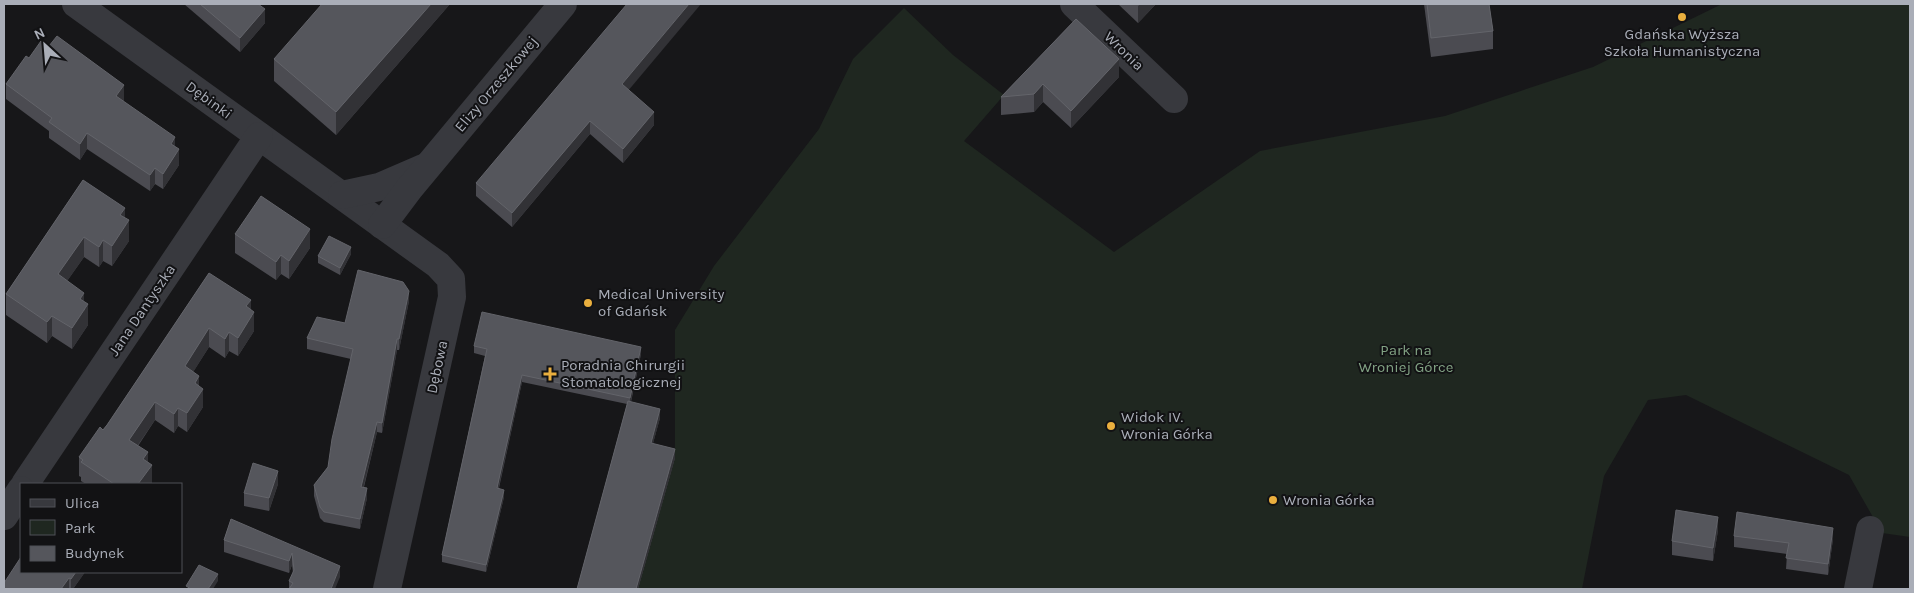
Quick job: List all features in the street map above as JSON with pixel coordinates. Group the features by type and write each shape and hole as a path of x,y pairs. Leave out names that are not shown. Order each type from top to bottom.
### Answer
{"street":[{"name":"Dębinki","path":"76,4 342,195"},
{"name":"Elizy Orzeszkowej","path":"382,225 429,164 563,4"},
{"name":"Wronia","path":"1074,4 1174,99"},
{"name":"Jana Dantyszka","path":"26,483 259,136"},
{"name":"Elizy Orzeszkowej","path":"342,195 379,188 429,164"},
{"name":"Dębowa","path":"342,195 438,265 447,273 453,286 387,589"},
{"path":"4,516 20,492"},
{"path":"1858,589 1870,530"}],"green space":[{"name":"Park na Wroniej Górce","path":"1722,4 1910,4 1910,537 1882,533 1849,475 1686,395 1648,400 1604,476 1582,589 638,589 675,458 675,330 714,266 819,129 853,59 904,8 953,55 1004,95 964,141 1114,252 1260,151 1445,116 1593,67"}],"building":[{"path":"200,4 258,4 265,9 240,38"},
{"path":"322,4 431,4 336,112 274,59"},
{"path":"627,4 689,4 622,84 654,112 623,149 590,121 512,213 476,183"},
{"path":"1427,4 1489,4 1493,31 1431,38"},
{"path":"1076,19 1119,59 1071,111 1043,84 1034,94 1001,97"},
{"path":"57,36 124,85 116,96 175,137 171,144 179,149 163,174 155,168 150,175 87,133 80,144 49,122 52,118 6,84 26,56 29,58 41,41 49,46"},
{"path":"83,180 125,208 120,215 129,220 112,246 103,240 99,247 84,237 58,274 84,293 80,299 88,304 72,328 52,316 47,322 6,294"},
{"path":"261,196 310,229 289,261 281,255 276,262 235,234"},
{"path":"329,236 351,247 340,268 318,256"},
{"path":"358,270 403,282 409,291 399,339 397,339 382,423 377,422 361,487 367,488 360,519 324,512 320,507 314,485 328,467 332,439 353,349 307,338 317,317 345,323"},
{"path":"209,273 251,300 246,306 254,312 238,338 229,332 225,339 209,328 185,366 199,376 195,383 203,389 187,413 178,408 174,414 155,402 129,440 148,452 143,459 152,465 139,483 112,483 81,462 83,460 79,457 100,427 103,430"},
{"path":"482,312 641,347 630,398 522,375 497,488 504,490 486,565 442,555 487,349 474,346"},
{"path":"628,401 660,409 651,443 675,449 636,589 577,589"},
{"path":"253,463 278,471 269,498 244,493"},
{"path":"1676,510 1718,517 1713,548 1672,541"},
{"path":"1737,512 1833,528 1828,564 1786,558 1789,543 1734,536"},
{"path":"231,519 340,566 331,589 289,589 293,583 289,581 294,570 292,553 289,561 224,540"},
{"path":"20,559 20,573 75,573 61,589 4,589 4,583"},
{"path":"199,565 218,574 208,589 191,589 186,586"}],"place":[{"name":"Gdańska Wyższa Szkoła Humanistyczna","path":"1682,17"},
{"name":"Medical University of Gdańsk","path":"588,303"},
{"name":"Poradnia Chirurgii Stomatologicznej","path":"550,374"},
{"name":"Widok IV. Wronia Górka","path":"1111,426"},
{"name":"Wronia Górka","path":"1273,500"}]}
